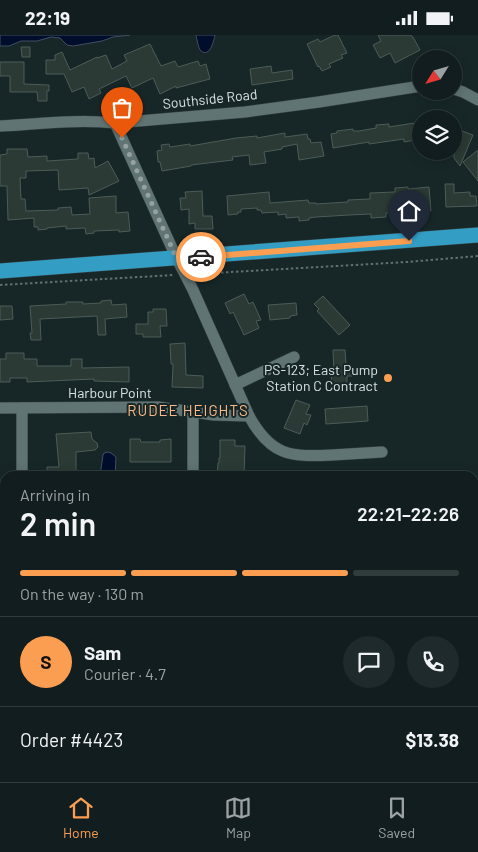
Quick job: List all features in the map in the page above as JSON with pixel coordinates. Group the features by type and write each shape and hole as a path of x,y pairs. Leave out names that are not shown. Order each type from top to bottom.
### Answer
{"highway":[{"path":"0,271 478,235"}],"street":[{"name":"Southside Road","path":"0,126 100,121 115,123 245,112 412,87"},
{"path":"462,92 478,101"},
{"path":"115,123 249,415 260,433 269,443 292,455 382,452"},
{"path":"235,385 294,357"},
{"name":"Harbour Point","path":"0,408 158,407 220,416 249,415"},
{"path":"22,408 22,471"},
{"path":"193,412 193,471"}],"path":[{"path":"0,285 407,262 478,256"}],"water":[{"path":"0,35 130,35 73,46 67,45 60,38 51,37 37,41 21,41 9,46 0,46"},
{"path":"196,35 215,35 214,41 207,52 204,53 200,50"},
{"path":"104,453 111,453 116,457 115,471 101,471"}],"building":[{"path":"338,35 347,53 341,55 343,58 329,64 331,67 322,71 318,67 307,44 318,39 320,42"},
{"path":"378,35 411,35 420,50 412,50 412,54 395,63 390,53 380,58 373,45 381,41"},
{"path":"150,44 161,66 175,61 178,67 198,61 200,66 206,64 210,79 176,88 176,86 160,94 153,78 132,88 126,76 99,89 101,93 89,99 84,87 72,92 64,74 46,74 46,60 55,60 55,55 62,52 70,70 97,57 106,55 112,69 127,61 124,55"},
{"path":"21,47 30,47 30,57 22,57"},
{"path":"0,62 24,62 24,84 49,85 47,101 38,101 37,92 10,92 10,76 0,76"},
{"path":"271,66 272,73 292,70 293,79 252,85 250,69"},
{"path":"412,123 412,141 404,142 404,139 369,144 369,142 333,148 331,134 337,133 337,131 353,129 353,131 359,131 376,128 376,125 389,124 389,127"},
{"path":"462,131 473,135 460,166 456,160 462,160"},
{"path":"285,133 285,137 307,134 311,143 321,142 324,156 299,160 297,144 264,152 266,163 250,165 249,155 232,157 233,160 162,171 160,162 158,162 157,151 162,150 161,145 169,144 170,147 190,144 190,146 236,138 257,136 257,138"},
{"path":"7,149 27,149 28,157 47,156 47,161 78,159 78,153 88,153 89,159 94,158 95,168 108,161 119,181 89,195 88,188 59,190 58,170 26,171 26,178 20,178 21,199 25,199 26,211 58,210 58,208 71,207 72,215 90,214 89,198 116,196 116,213 128,212 130,231 94,231 94,233 86,234 85,228 66,229 66,226 38,230 38,227 34,227 34,218 8,220 7,186 0,186 0,155 7,154"},
{"path":"478,150 478,181 463,162"},
{"path":"445,184 454,184 454,193 470,192 470,196 476,196 477,206 446,207"},
{"path":"408,187 408,189 429,187 431,211 386,213 386,217 371,218 371,214 316,217 299,221 299,217 286,218 286,214 278,215 278,212 262,213 257,208 241,209 241,212 238,212 238,214 228,215 227,196 269,192 270,203 308,200 309,203 316,204 370,199 370,193 395,192 395,188"},
{"path":"202,191 203,216 212,216 213,229 195,229 195,223 189,224 189,209 181,210 180,198 186,198 185,192"},
{"path":"244,294 249,304 253,302 261,320 256,321 259,328 244,335 233,312 230,314 225,303"},
{"path":"323,296 350,325 339,335 317,311 319,309 314,304"},
{"path":"111,300 112,305 126,304 127,317 105,319 106,335 98,335 97,316 40,319 41,340 31,340 30,306 66,304 66,302 83,302 83,304 101,303 101,301"},
{"path":"296,303 297,315 290,316 290,318 270,320 268,305"},
{"path":"0,306 12,306 13,319 0,320"},
{"path":"153,309 166,309 167,326 160,326 161,337 143,337 143,334 136,334 136,324 148,324 148,312 153,312"},
{"path":"185,343 186,375 203,376 203,388 172,387 173,364 171,364 170,344"},
{"path":"333,350 345,350 346,365 351,365 352,376 347,376 347,385 332,386 331,374 334,374"},
{"path":"6,353 24,353 24,359 37,359 37,366 71,366 71,359 82,359 82,368 129,367 129,382 94,381 94,379 27,382 27,378 10,378 10,382 0,382 0,359 6,359"},
{"path":"296,400 310,405 306,414 311,415 307,425 304,423 300,434 284,428"},
{"path":"367,406 368,421 326,424 325,409"},
{"path":"91,432 92,439 97,443 98,447 95,450 76,452 76,471 47,471 47,467 59,467 56,434"},
{"path":"130,439 140,439 141,442 160,442 160,440 171,439 171,462 130,462"},
{"path":"220,440 235,440 235,446 245,446 244,471 217,471 220,458"}],"way so far":[{"path":"122,138 177,259 201,257"}],"place":[{"name":"PS-123; East Pump Station C Contract","path":"388,378"}],"district":[{"name":"RUDEE HEIGHTS","path":"188,411"}],"route":[{"path":"201,257 409,241"}]}
